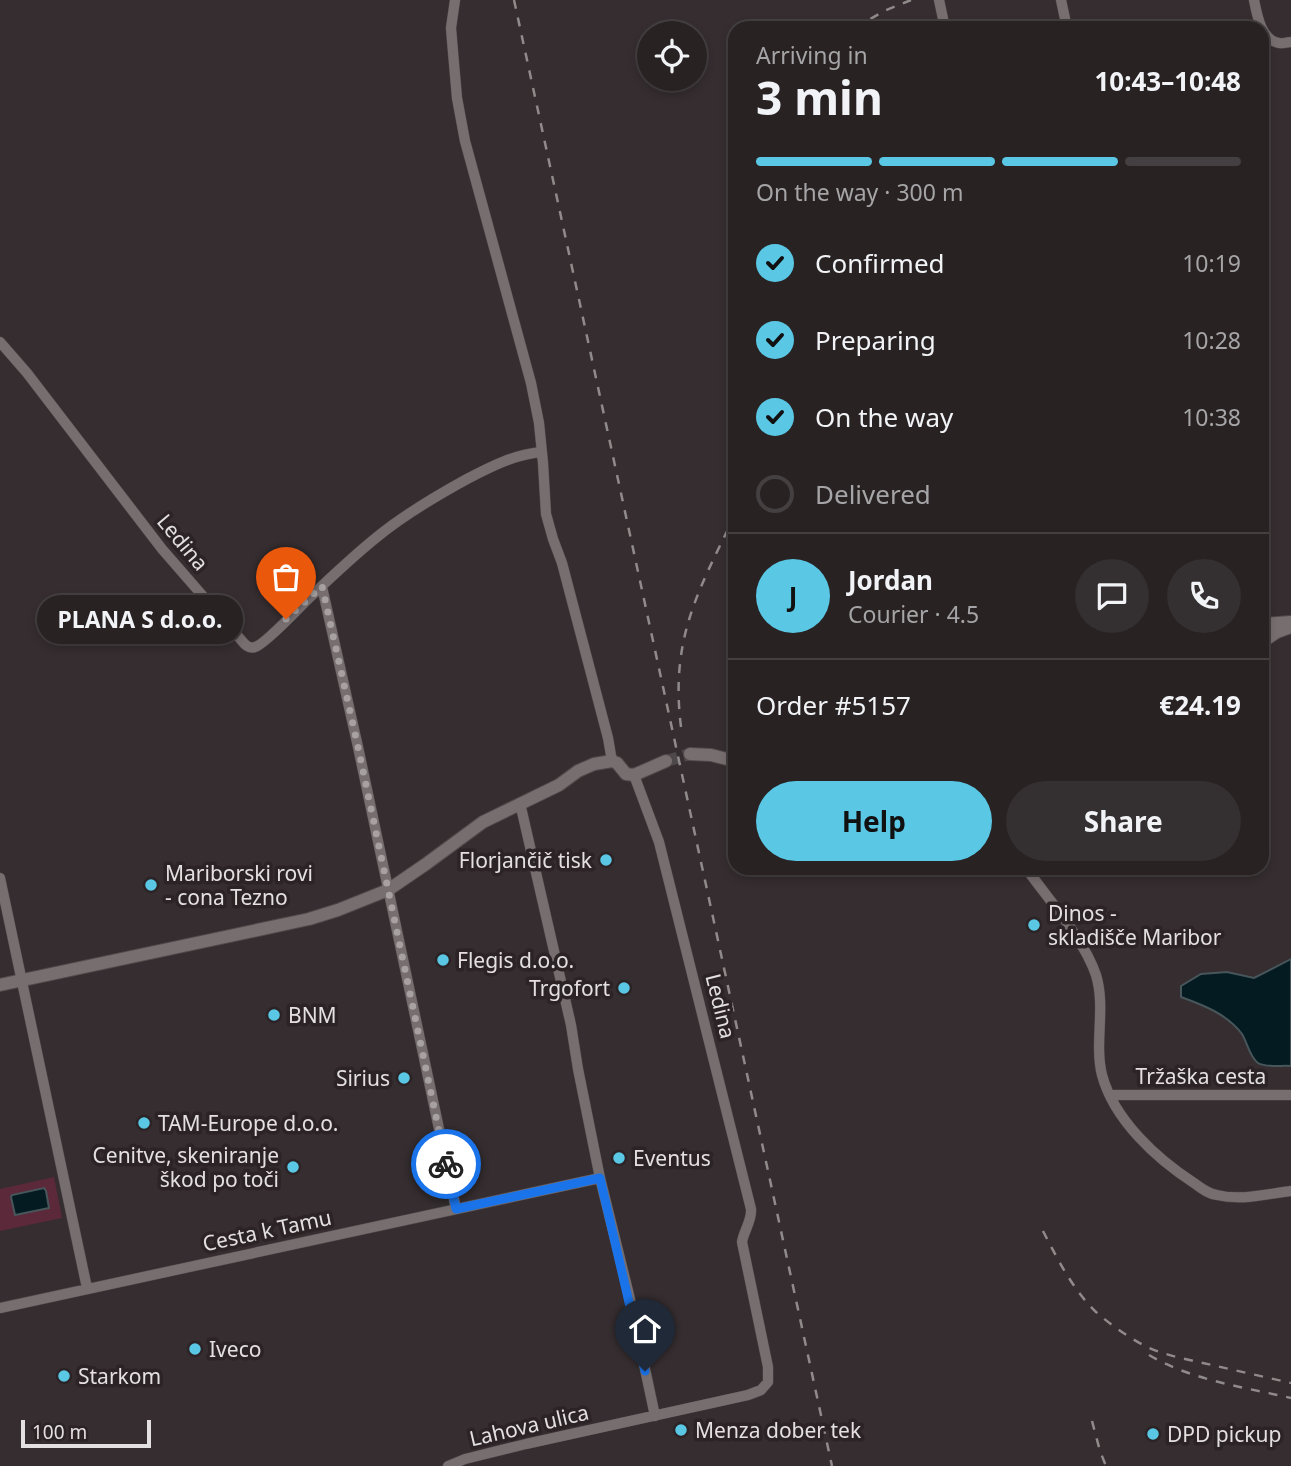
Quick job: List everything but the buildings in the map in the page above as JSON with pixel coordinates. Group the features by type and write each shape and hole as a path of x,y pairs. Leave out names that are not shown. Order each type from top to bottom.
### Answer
{"street":[{"path":"455,0 451,29 457,98 465,141 531,383 539,423 546,514 562,563 612,761"},
{"path":"939,0 944,21"},
{"path":"1060,0 1065,21"},
{"path":"1254,0 1259,21"},
{"path":"1269,38 1279,43 1291,41"},
{"name":"Ledina","path":"0,342 27,373 162,549 247,647 254,648 263,642 376,537 421,505 479,473 520,456 542,452"},
{"path":"322,586 456,1209"},
{"path":"1269,626 1291,625"},
{"path":"1269,637 1291,625"},
{"path":"690,754 728,759"},
{"path":"0,985 309,919 338,910 388,890 483,822 558,785 578,771 594,764 612,761 626,774 634,775 666,761"},
{"name":"Ledina","path":"634,775 659,842 751,1209 750,1221 743,1235 743,1248"},
{"path":"520,803 571,1025 600,1178 655,1416"},
{"name":"Tržaška cesta","path":"1031,875 1080,942 1096,974 1101,1014 1099,1055 1102,1075 1121,1113 1150,1149 1176,1171 1213,1195 1240,1198 1291,1191"},
{"path":"0,878 87,1288"},
{"name":"Tržaška cesta","path":"1110,1095 1291,1095"},
{"name":"Cesta k Tamu","path":"0,1308 600,1178"},
{"name":"Lahova ulica","path":"448,1466 465,1459 526,1444 761,1390 768,1382 768,1367 743,1248"}],"shaded area":[{"path":"54,1177 62,1218 0,1231 0,1189"}],"water":[{"path":"1291,959 1291,1066 1261,1065 1255,1061 1242,1034 1229,1021 1206,1007 1181,997 1181,986 1201,974 1227,972 1254,978"},
{"path":"44,1188 49,1208 15,1215 12,1195"}],"tunnel":[{"path":"666,761 690,754"}],"railway":[{"path":"514,0 832,1466"},
{"path":"867,21 911,0"},
{"path":"681,727 679,696 683,641 699,592 728,529"},
{"path":"1043,1231 1080,1294 1096,1312 1132,1339 1170,1355 1291,1383"},
{"path":"1149,1355 1200,1377 1291,1398"},
{"path":"1092,1421 1106,1466"}],"way so far":[{"path":"286,619 322,586 446,1164"}],"place":[{"name":"PLANA S d.o.o.","path":"286,619"},
{"name":"Florjančič tisk","path":"606,860"},
{"name":"Mariborski rovi - cona Tezno","path":"151,885"},
{"name":"Dinos - skladišče Maribor","path":"1034,925"},
{"name":"Flegis d.o.o.","path":"443,960"},
{"name":"Trgofort","path":"624,988"},
{"name":"BNM","path":"274,1015"},
{"name":"Sirius","path":"404,1078"},
{"name":"TAM-Europe d.o.o.","path":"144,1123"},
{"name":"Eventus","path":"619,1158"},
{"name":"Cenitve, skeniranje škod po toči","path":"293,1167"},
{"name":"Iveco","path":"195,1349"},
{"name":"Starkom","path":"64,1376"},
{"name":"Menza dober tek","path":"681,1430"},
{"name":"DPD pickup","path":"1153,1434"}],"route":[{"path":"446,1164 456,1209 600,1178 645,1371"}]}
